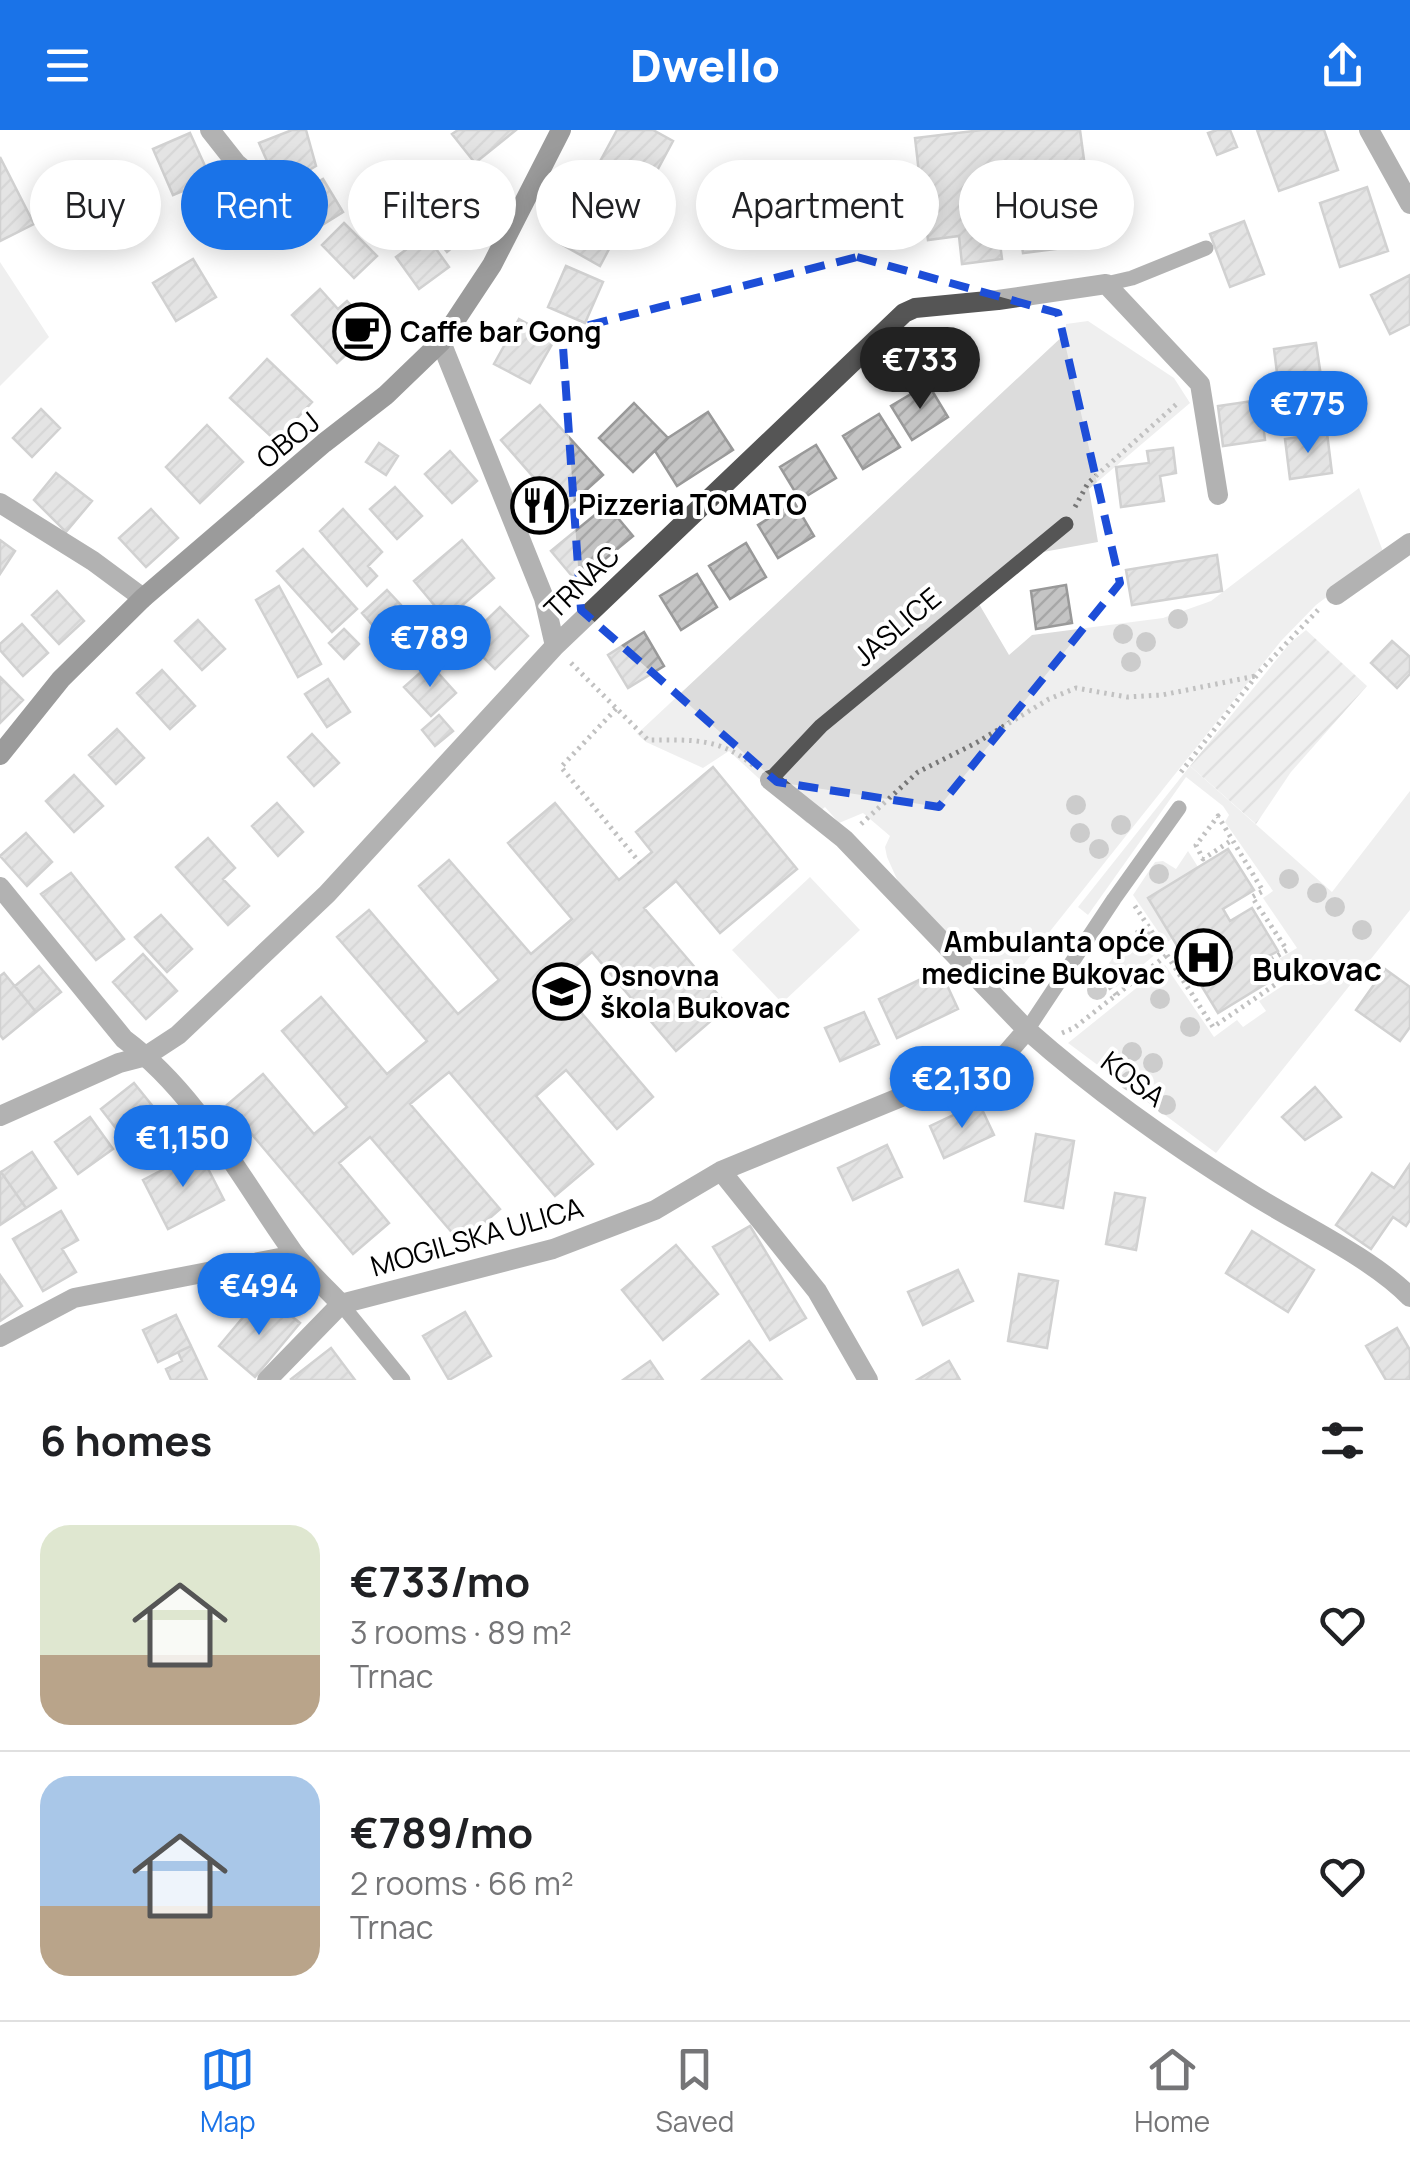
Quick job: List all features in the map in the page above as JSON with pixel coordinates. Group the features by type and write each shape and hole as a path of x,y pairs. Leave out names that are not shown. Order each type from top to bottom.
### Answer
{"street":[{"path":"210,130 234,160"},
{"name":"OBOJ","path":"0,756 61,679 143,598 386,394 442,342 492,265 561,130"},
{"path":"1369,130 1410,204"},
{"path":"1106,284 1200,384 1218,495"},
{"name":"TRNAC","path":"0,1116 118,1063 146,1056 178,1035 327,894 555,646 904,313 915,308 1106,284"},
{"path":"442,342 544,598 555,646"},
{"path":"0,503 93,561 143,598"},
{"path":"1336,596 1410,543"},
{"name":"KOSA","path":"770,780 844,839 1027,1030 1176,1146 1375,1269 1410,1297"},
{"path":"0,887 124,1038 146,1056 231,1158 295,1255 341,1304"},
{"name":"MOGILSKA ULICA","path":"268,1380 341,1304 553,1249 655,1210 721,1171 1006,1054 1027,1030"},
{"path":"721,1171 817,1291 868,1380"},
{"path":"0,1337 74,1298 295,1255"}],"lane":[{"path":"1106,284 1132,278 1206,248"},
{"name":"JASLICE","path":"770,780 821,726 1066,524"},
{"path":"1027,1030 1179,808"},
{"path":"341,1304 404,1380"}],"path":[{"path":"1066,524 1088,483 1200,384"},
{"path":"1181,772 1292,635 1336,596"},
{"path":"555,646 648,740 702,740 734,750 770,780"},
{"path":"844,839 918,772 976,743 1049,698 1076,688 1127,697 1162,695 1256,676"},
{"path":"616,709 561,768 640,863"},
{"path":"1123,886 1213,1028 1282,980 1270,961 1287,950 1252,898 1263,892 1218,816 1196,845 1204,859 1232,840"},
{"path":"1118,945 1148,926"},
{"path":"1060,1034 1074,1028 1167,955"},
{"path":"1101,976 1116,995"}],"highlighted area":[{"path":"857,257 1058,313 1120,583 939,807 777,782 581,610 562,332"}],"shaded area":[{"path":"0,262 49,337 0,386"},
{"path":"1088,321 1174,378 1190,403 1089,489 1098,542 1043,552 979,604 1009,655 1032,635 1163,618 1211,601 1359,488 1384,554 1316,605 1281,641 1004,989 900,886 885,847 890,836 863,813 839,823 825,807 807,823 729,751 703,768 637,734 1066,333 1066,324"},
{"path":"1306,630 1367,686 1291,772 1256,824 1190,766 1290,643"},
{"path":"1190,766 1332,892 1410,791 1410,910 1216,1153 1068,1043 1165,965 1214,1037 1237,1020 1243,1027 1266,1011 1259,1001 1287,983 1274,962 1297,948 1263,898 1273,891 1225,822 1229,815 1223,806 1186,777 1088,915 1078,907"},
{"path":"1188,851 1198,867 1148,898 1173,938 1166,943 1133,895 1155,862 1163,861 1176,869"},
{"path":"810,877 860,930 782,1003 732,950"},
{"path":"1143,931 1157,953 1116,987 1104,971 1120,947"}],"building":[{"path":"292,130 306,130 314,160 267,160 259,143"},
{"path":"458,130 516,130 479,160 473,160 452,134"},
{"path":"617,130 653,130 673,141 663,160 601,160"},
{"path":"982,130 1080,130 1084,160 959,160 959,236 939,239 939,160 918,160 915,138"},
{"path":"1230,130 1237,147 1217,155 1208,133"},
{"path":"1257,130 1324,130 1338,170 1279,191"},
{"path":"190,133 202,160 181,160 181,192 173,195 153,149"},
{"path":"0,157 30,216 30,226 0,241"},
{"path":"328,187 343,212 328,221"},
{"path":"1367,187 1388,251 1340,267 1320,203"},
{"path":"1244,221 1264,274 1230,287 1210,234"},
{"path":"344,223 348,227 348,250 371,250 377,256 354,278 327,250 328,239"},
{"path":"406,250 437,250 449,267 419,289 396,257"},
{"path":"572,250 609,250 600,266"},
{"path":"960,250 1001,250 1002,259 962,264"},
{"path":"193,259 216,297 176,321 153,283"},
{"path":"566,266 603,282 585,323 548,307"},
{"path":"1410,275 1410,324 1390,334 1371,295"},
{"path":"320,289 338,309 347,301 373,330 337,363 292,315"},
{"path":"519,319 555,339 530,383 494,364"},
{"path":"1316,343 1322,383 1279,389 1274,349"},
{"path":"267,359 312,402 276,441 230,398"},
{"path":"928,384 948,417 912,440 891,406"},
{"path":"1260,400 1265,440 1223,446 1218,406"},
{"path":"634,403 668,438 633,472 599,438"},
{"path":"540,405 603,475 563,511 501,440"},
{"path":"41,409 60,428 32,457 13,438"},
{"path":"708,412 733,450 677,486 655,451"},
{"path":"879,414 900,447 863,469 843,436"},
{"path":"207,425 243,462 200,503 166,467"},
{"path":"1327,433 1332,473 1290,479 1285,439"},
{"path":"379,443 398,456 386,475 366,462"},
{"path":"816,445 836,478 800,500 780,467"},
{"path":"1173,448 1176,473 1160,476 1164,501 1121,507 1116,467 1149,463 1147,451"},
{"path":"450,451 477,481 452,503 425,474"},
{"path":"56,473 92,501 66,532 34,500"},
{"path":"395,487 422,516 397,539 370,509"},
{"path":"794,502 814,536 778,558 758,525"},
{"path":"607,505 633,536 577,582 551,551"},
{"path":"151,509 178,538 146,567 119,538"},
{"path":"343,509 382,552 368,566 377,576 367,586 320,531"},
{"path":"0,540 15,551 0,574"},
{"path":"462,540 494,578 446,619 414,581"},
{"path":"746,543 766,577 730,599 709,566"},
{"path":"303,549 357,609 332,632 277,571"},
{"path":"1217,555 1222,591 1132,605 1126,570"},
{"path":"697,574 717,607 681,630 660,596"},
{"path":"1066,585 1072,623 1036,629 1031,591"},
{"path":"279,586 321,664 298,677 256,600"},
{"path":"387,590 414,619 388,643 362,613"},
{"path":"57,591 84,621 59,644 32,615"},
{"path":"500,607 528,636 495,669 466,640"},
{"path":"198,620 225,649 202,670 175,641"},
{"path":"22,624 48,653 23,676 0,650 0,644"},
{"path":"344,629 359,644 344,659 329,643"},
{"path":"644,632 664,666 628,688 608,655"},
{"path":"1392,641 1410,657 1410,674 1397,688 1371,663"},
{"path":"430,664 456,693 431,716 404,687"},
{"path":"162,670 195,706 170,729 137,693"},
{"path":"0,677 23,700 0,723"},
{"path":"328,679 350,712 327,727 305,694"},
{"path":"439,715 453,731 435,746 422,730"},
{"path":"117,729 144,758 116,784 89,755"},
{"path":"312,734 339,763 314,786 288,757"},
{"path":"713,767 797,869 720,933 676,881 644,908 728,1006 676,1051 592,952 556,983 653,1097 617,1129 566,1070 536,1096 593,1164 555,1196 449,1072 410,1104 500,1209 461,1243 370,1137 339,1163 389,1223 353,1254 227,1105 263,1074 314,1134 347,1107 282,1031 321,997 387,1074 427,1041 337,937 369,910 458,1014 499,980 419,886 449,860 531,954 572,919 508,843 555,803 619,880 652,852 636,832"},
{"path":"74,775 103,806 74,832 46,801"},
{"path":"277,803 303,832 278,856 252,826"},
{"path":"26,833 52,862 27,886 0,856"},
{"path":"208,838 235,868 223,879 249,906 228,925 176,867"},
{"path":"1228,849 1254,890 1223,909 1230,921 1252,908 1278,951 1265,958 1277,977 1218,1013 1148,898"},
{"path":"71,873 124,939 96,960 41,894"},
{"path":"161,915 192,949 167,972 135,937"},
{"path":"143,954 177,991 146,1019 113,982"},
{"path":"39,966 61,992 36,1012 15,986"},
{"path":"1385,969 1410,987 1410,1027 1400,1041 1356,1010"},
{"path":"940,970 958,1009 897,1038 879,999"},
{"path":"4,973 36,1012 3,1039 0,976"},
{"path":"864,1012 879,1044 840,1061 825,1028"},
{"path":"134,1083 159,1114 125,1140 101,1109"},
{"path":"1315,1087 1341,1117 1305,1140 1282,1117"},
{"path":"979,1103 994,1135 944,1158 930,1126"},
{"path":"90,1117 113,1149 78,1174 55,1142"},
{"path":"1036,1134 1074,1141 1063,1208 1025,1201"},
{"path":"887,1145 902,1177 853,1200 838,1168"},
{"path":"199,1151 224,1200 168,1229 143,1180"},
{"path":"32,1152 56,1188 26,1208 1,1172"},
{"path":"1410,1164 1410,1220 1406,1226 1393,1217 1371,1249 1336,1225 1372,1173 1394,1188"},
{"path":"0,1173 26,1208 0,1225"},
{"path":"1115,1193 1145,1198 1136,1250 1106,1244"},
{"path":"61,1211 78,1240 62,1249 76,1272 43,1291 13,1239"},
{"path":"750,1226 806,1318 770,1340 713,1247"},
{"path":"1252,1231 1314,1270 1288,1312 1226,1273"},
{"path":"676,1245 718,1294 663,1340 622,1290"},
{"path":"958,1270 973,1301 923,1325 908,1292"},
{"path":"1019,1274 1058,1281 1047,1348 1008,1341"},
{"path":"0,1275 22,1306 0,1321"},
{"path":"275,1303 300,1323 255,1377 219,1346 250,1309 262,1319"},
{"path":"465,1312 491,1356 449,1380 423,1336"},
{"path":"176,1315 191,1346 158,1362 143,1330"},
{"path":"1397,1328 1410,1350 1410,1380 1386,1380 1366,1346"},
{"path":"749,1341 782,1380 702,1380"},
{"path":"191,1346 207,1380 171,1380 166,1369 182,1361 178,1352"},
{"path":"331,1348 355,1380 291,1379"},
{"path":"650,1361 663,1380 623,1380"},
{"path":"949,1361 960,1380 917,1380"}],"place":[{"name":"Caffe bar Gong","path":"361,332"},
{"name":"Pizzeria TOMATO","path":"539,505"},
{"name":"Ambulanta opće medicine Bukovac","path":"1204,958"},
{"name":"Osnovna škola Bukovac","path":"561,992"}],"district":[{"name":"Bukovac","path":"1317,970"}]}
